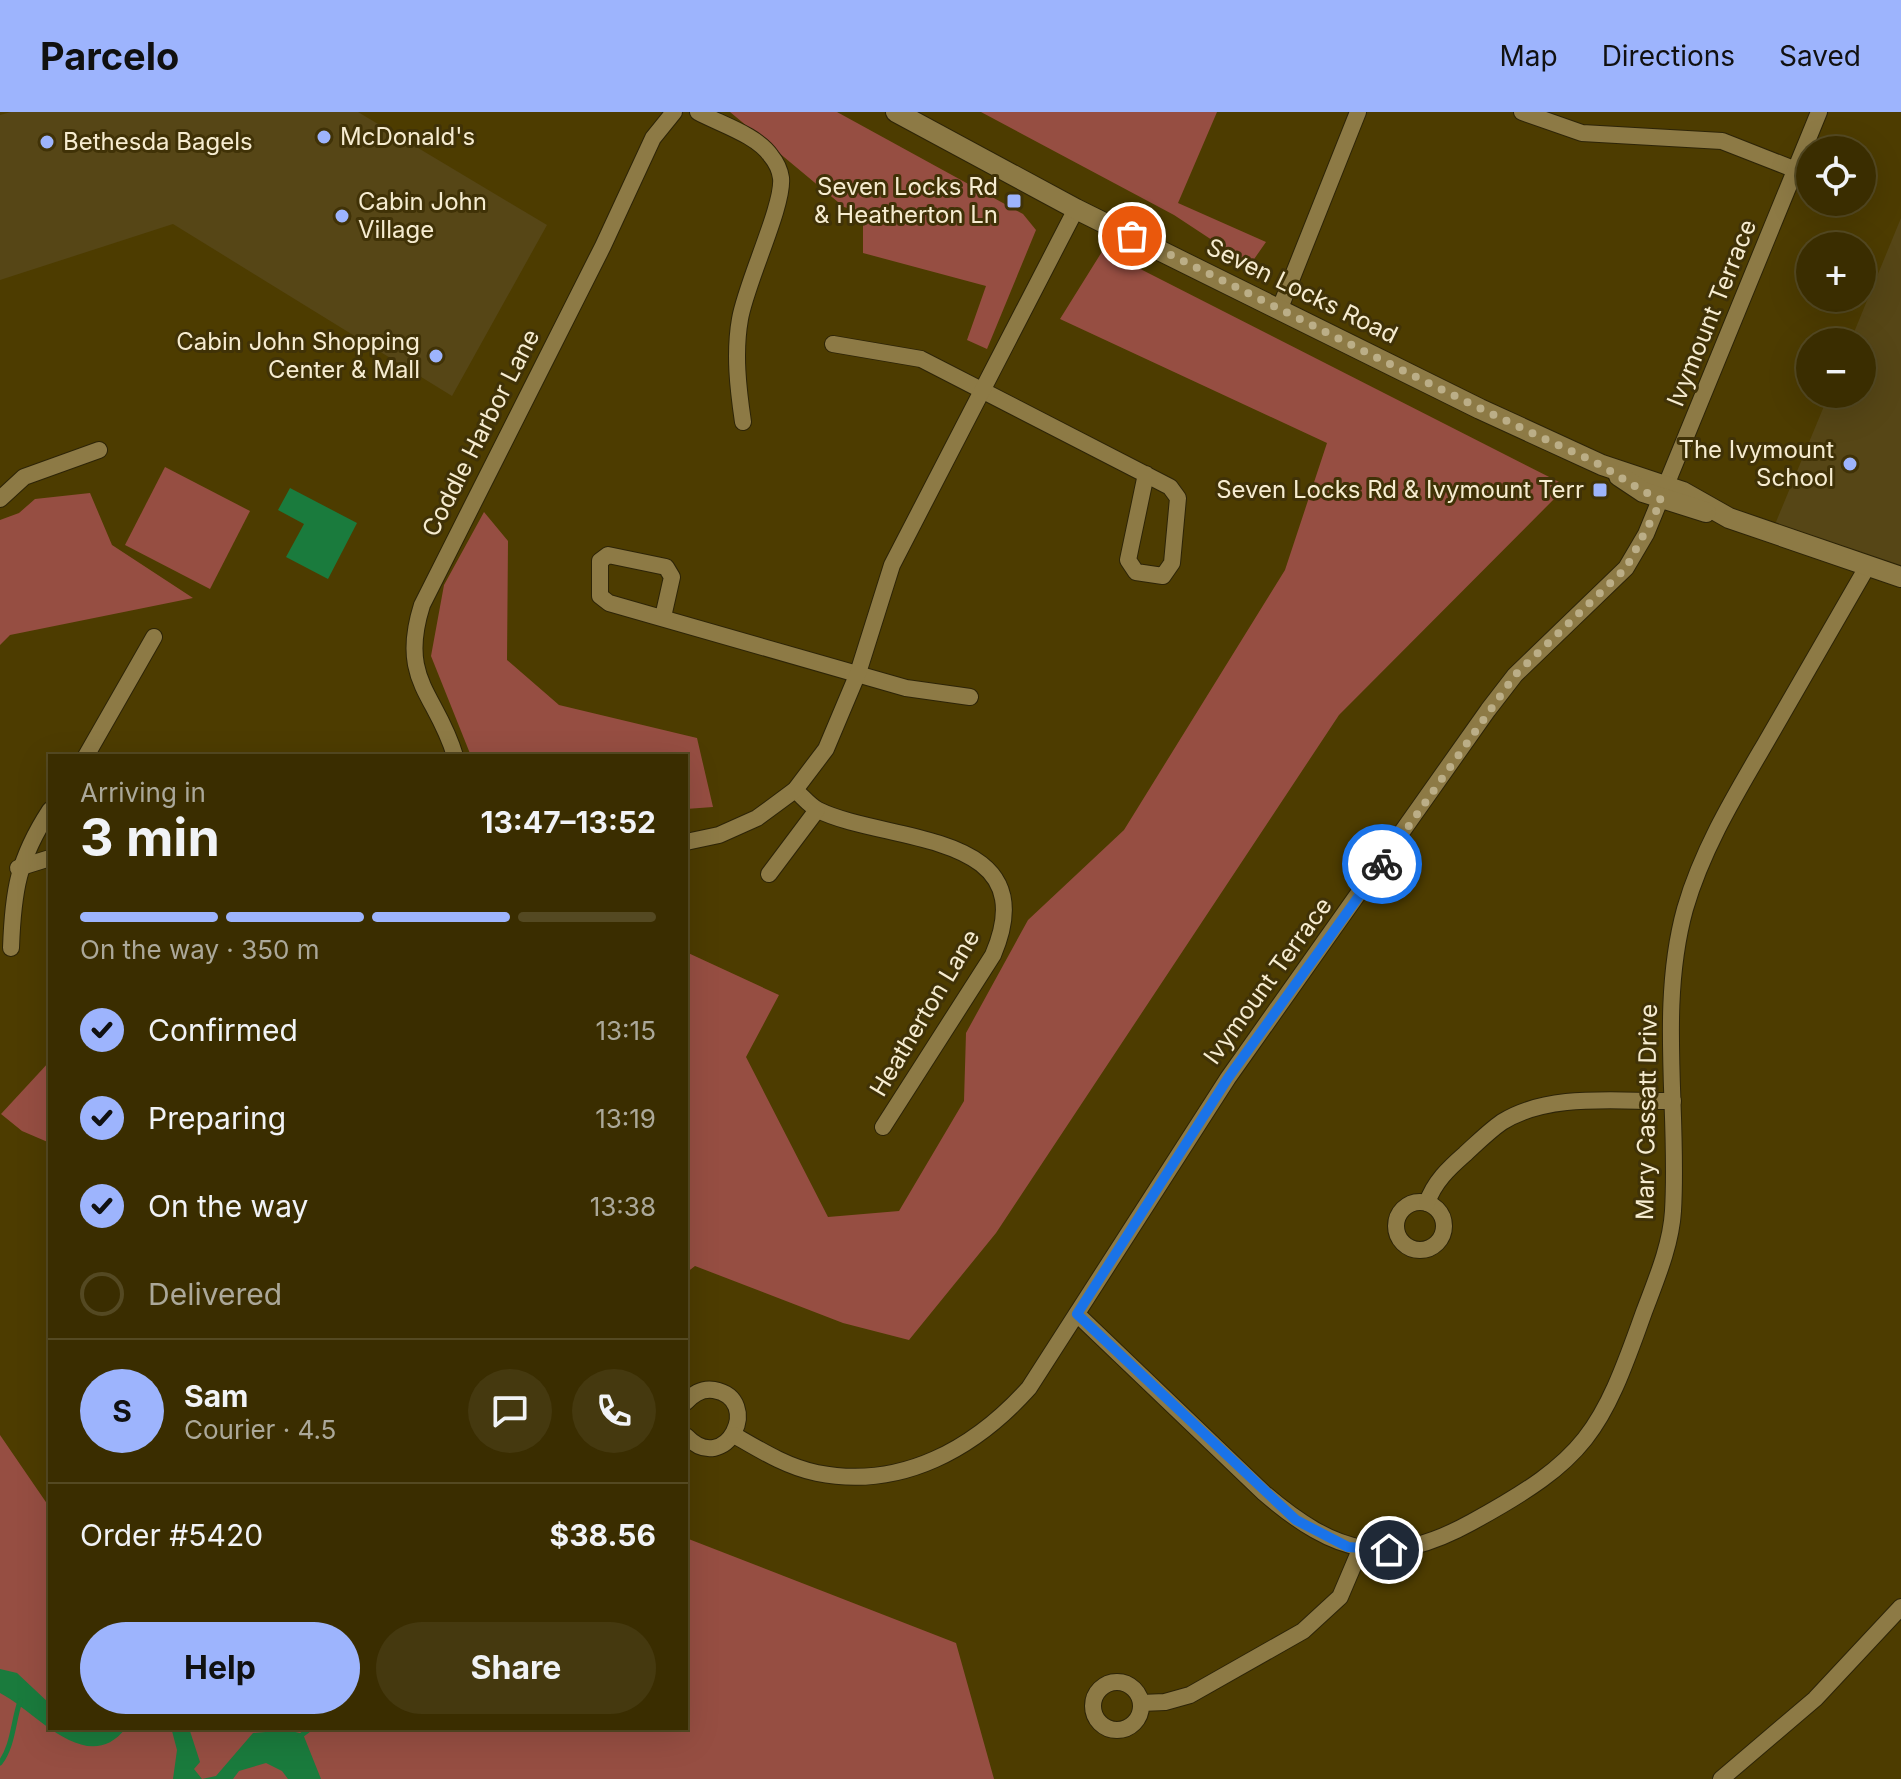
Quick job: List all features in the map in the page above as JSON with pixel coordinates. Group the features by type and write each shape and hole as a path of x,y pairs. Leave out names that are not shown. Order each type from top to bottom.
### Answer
{"main road":[{"name":"Seven Locks Road","path":"896,112 1076,209 1480,409 1602,465 1643,492 1665,493 1867,567"},
{"path":"1867,567 1901,577"}],"street":[{"name":"Coddle Harbor Lane","path":"454,754 420,684 414,640 422,605 603,246 653,138 658,112"},
{"name":"Coddle Harbor Lane","path":"653,138 674,112"},
{"path":"698,112 759,144 769,152 781,178 780,195 755,263 740,319 737,371 743,422"},
{"path":"1280,308 1358,112"},
{"path":"1522,112 1582,133 1722,141 1796,170"},
{"name":"Ivymount Terrace","path":"1809,136 1819,112"},
{"name":"Ivymount Terrace","path":"734,1435 773,1458 818,1473 867,1475 909,1469 955,1452 1000,1420 1029,1388 1228,1078 1488,710 1515,675 1626,568 1665,493 1796,170"},
{"path":"688,842 719,835 757,818 795,790 837,730 892,565 1076,209"},
{"path":"833,344 921,359 982,388 1146,474 1170,487 1178,498 1172,563 1163,576 1136,572 1128,560 1146,474"},
{"path":"0,499 24,477 99,450"},
{"path":"663,617 672,577 666,567 608,555 600,561 600,596 609,603 906,688 970,697"},
{"name":"Mary Cassatt Drive","path":"1077,1314 1296,1520 1336,1542 1360,1550 1407,1548 1468,1524 1554,1474 1592,1432 1622,1374 1670,1231 1674,1186 1673,984 1679,935 1695,880 1727,810 1867,567"},
{"path":"87,754 154,637"},
{"name":"Heatherton Lane","path":"795,790 817,810 955,848 978,861 992,874 1001,892 1003,927 993,955 883,1127"},
{"path":"769,874 817,810"},
{"path":"11,948 18,868 48,814"},
{"path":"18,868 48,859"},
{"path":"1427,1203 1438,1181 1456,1163 1490,1131 1517,1114 1554,1104 1673,1101"},
{"path":"688,1401 708,1390 725,1394 737,1408 738,1426 734,1435 711,1448 694,1444 688,1438"},
{"path":"1141,1703 1165,1702 1190,1695 1303,1631 1340,1597 1360,1550"},
{"path":"1721,1779 1815,1699 1901,1607"}],"shaded area":[{"path":"11,112 358,112 547,225 452,396 173,224 0,280 0,115"},
{"path":"730,112 837,112 1023,214 1036,230 987,349 967,340 986,286 863,253 863,213 844,207"},
{"path":"981,112 1217,112 1178,203 1266,242 1250,265 1174,215"},
{"name":"The Ivymount School","path":"1901,218 1901,577 1771,534 1823,408 1876,408 1876,328 1856,328 1862,312 1876,312 1876,279"},
{"path":"1103,250 1567,486 1339,715 996,1233 909,1340 843,1323 695,1266 688,1271 688,953 779,995 746,1057 828,1217 899,1211 964,1101 966,1033 1028,920 1124,830 1285,570 1327,443 1060,319"},
{"path":"165,467 250,511 210,589 125,545"},
{"path":"290,488 357,523 328,579 286,557 304,524 278,510"},
{"path":"90,493 112,545 193,598 10,635 0,645 0,520 19,513 35,499"},
{"path":"484,512 508,541 507,660 559,705 697,738 713,807 688,809 688,754 470,754 431,656 444,585"},
{"path":"48,1063 48,1142 22,1131 1,1114"},
{"path":"0,1435 48,1505 48,1730 688,1730 688,1539 956,1643 994,1779 0,1779"},
{"path":"0,1669 17,1673 48,1702 48,1727 14,1702 0,1693"},
{"path":"52,1730 124,1730 111,1742 95,1746 79,1744"},
{"path":"169,1730 190,1730 200,1762 194,1769 202,1779 173,1779 177,1750"},
{"path":"288,1730 303,1734 321,1779 288,1779 282,1771 266,1763 239,1771 233,1779 202,1779 216,1776 253,1733"}],"waterway":[{"path":"0,1763 10,1741 20,1701"},
{"path":"299,1737 308,1730"}],"way so far":[{"path":"1132,236 1480,409 1602,465 1643,492 1662,500 1626,568 1515,675 1382,864"}],"place":[{"name":"McDonald's","path":"324,137"},
{"name":"Bethesda Bagels","path":"47,142"},
{"name":"Seven Locks Rd & Heatherton Ln","path":"1014,201"},
{"name":"Cabin John Village","path":"342,216"},
{"name":"Cabin John Shopping Center & Mall","path":"436,356"},
{"name":"The Ivymount School","path":"1850,464"},
{"name":"Seven Locks Rd & Ivymount Terr","path":"1600,490"}],"route":[{"path":"1382,864 1228,1078 1077,1314 1296,1520 1348,1547 1389,1550"}]}
